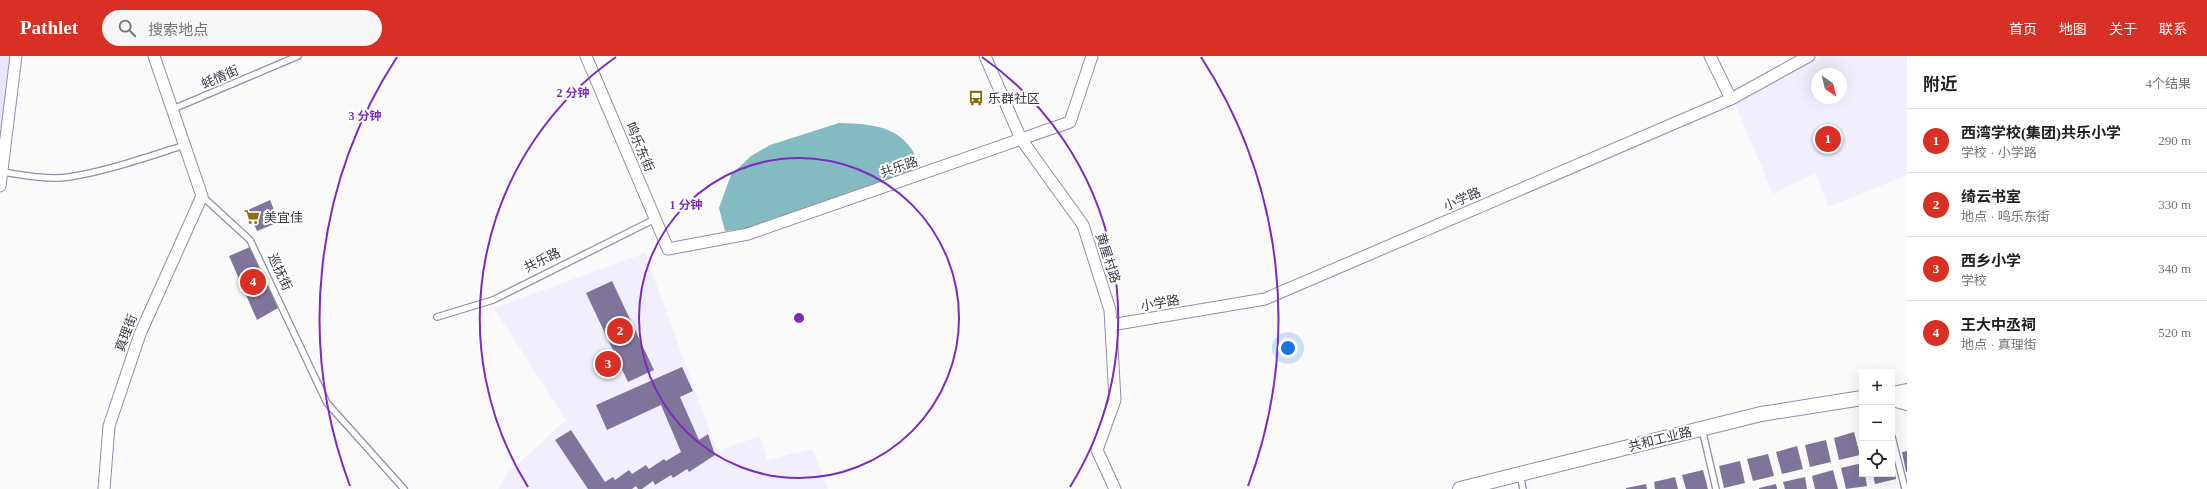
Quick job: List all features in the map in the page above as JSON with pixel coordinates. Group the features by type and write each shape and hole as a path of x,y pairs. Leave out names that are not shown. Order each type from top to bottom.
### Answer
{"street":[{"path":"0,186 16,56"},
{"name":"巡抚街","path":"154,56 202,196"},
{"name":"鸣乐东街","path":"586,56 668,249"},
{"name":"黄屋村路","path":"985,56 1021,139 1082,226 1110,310 1115,400 1097,450 1115,489"},
{"name":"共乐路","path":"668,249 748,234 1070,122 1092,56"},
{"path":"1710,56 1731,99"},
{"name":"小学路","path":"1111,325 1265,299 1731,99 1809,56"},
{"name":"真理街","path":"104,489 109,426 140,334 202,196"},
{"path":"1895,393 1907,391"},
{"name":"共和工业路","path":"1460,489 1791,408 1859,398"},
{"path":"1895,400 1907,403"}],"lane":[{"name":"蚝情街","path":"173,110 298,56"},
{"path":"2,172 49,178 68,177 120,165 185,145"},
{"name":"巡抚街","path":"202,196 250,240 327,403 404,489"},
{"name":"共乐路","path":"438,317 493,300 655,219"},
{"path":"1702,429 1716,489"},
{"path":"1893,441 1905,489"},
{"path":"1520,474 1524,489"}],"shaded area":[{"path":"0,56 12,56 0,152"},
{"path":"1822,56 1907,56 1907,175 1828,207 1816,173 1773,194 1735,104"},
{"path":"645,253 717,451 760,436 767,460 812,449 828,489 498,489 507,474 566,420 494,308"}],"water":[{"path":"839,123 878,127 899,136 908,144 921,169 744,229 725,231 719,208 731,175 751,156 770,145"}],"building":[{"path":"270,200 279,222 257,231 248,210"},
{"path":"250,247 278,308 257,320 229,256"},
{"path":"612,281 654,370 628,382 586,293"},
{"path":"682,367 693,391 680,397 699,440 708,434 715,455 689,472 687,469 673,478 671,475 655,485 653,481 642,489 638,489 636,486 632,489 588,489 555,440 571,430 605,482 613,477 615,480 629,470 632,474 646,465 649,469 664,459 666,461 681,452 661,405 607,430 596,405"},
{"path":"1854,432 1859,455 1839,460 1834,438"},
{"path":"1826,440 1831,462 1810,467 1805,445"},
{"path":"1797,446 1803,469 1782,474 1776,452"},
{"path":"1907,451 1907,472 1906,472 1902,452"},
{"path":"1768,454 1774,476 1753,481 1747,459"},
{"path":"1740,461 1745,483 1724,488 1719,466"},
{"path":"1859,464 1859,477 1866,477 1867,486 1846,489 1841,468"},
{"path":"1703,470 1708,489 1686,489 1682,475"},
{"path":"1833,470 1838,489 1815,489 1812,476"},
{"path":"1895,474 1896,479 1875,484 1874,477 1895,477"},
{"path":"1675,477 1678,489 1655,489 1654,482"},
{"path":"1805,477 1807,489 1785,489 1783,482"},
{"path":"1646,484 1647,489 1626,489 1626,488"},
{"path":"1776,484 1777,489 1759,489 1759,488"}],"place":[{"name":"乐群社区","path":"976,98"},
{"name":"西湾学校(集团)共乐小学","path":"1828,139"},
{"name":"美宜佳","path":"252,217"},
{"name":"王大中丞祠","path":"253,282"},
{"name":"绮云书室","path":"620,331"},
{"name":"西乡小学","path":"608,364"}]}
